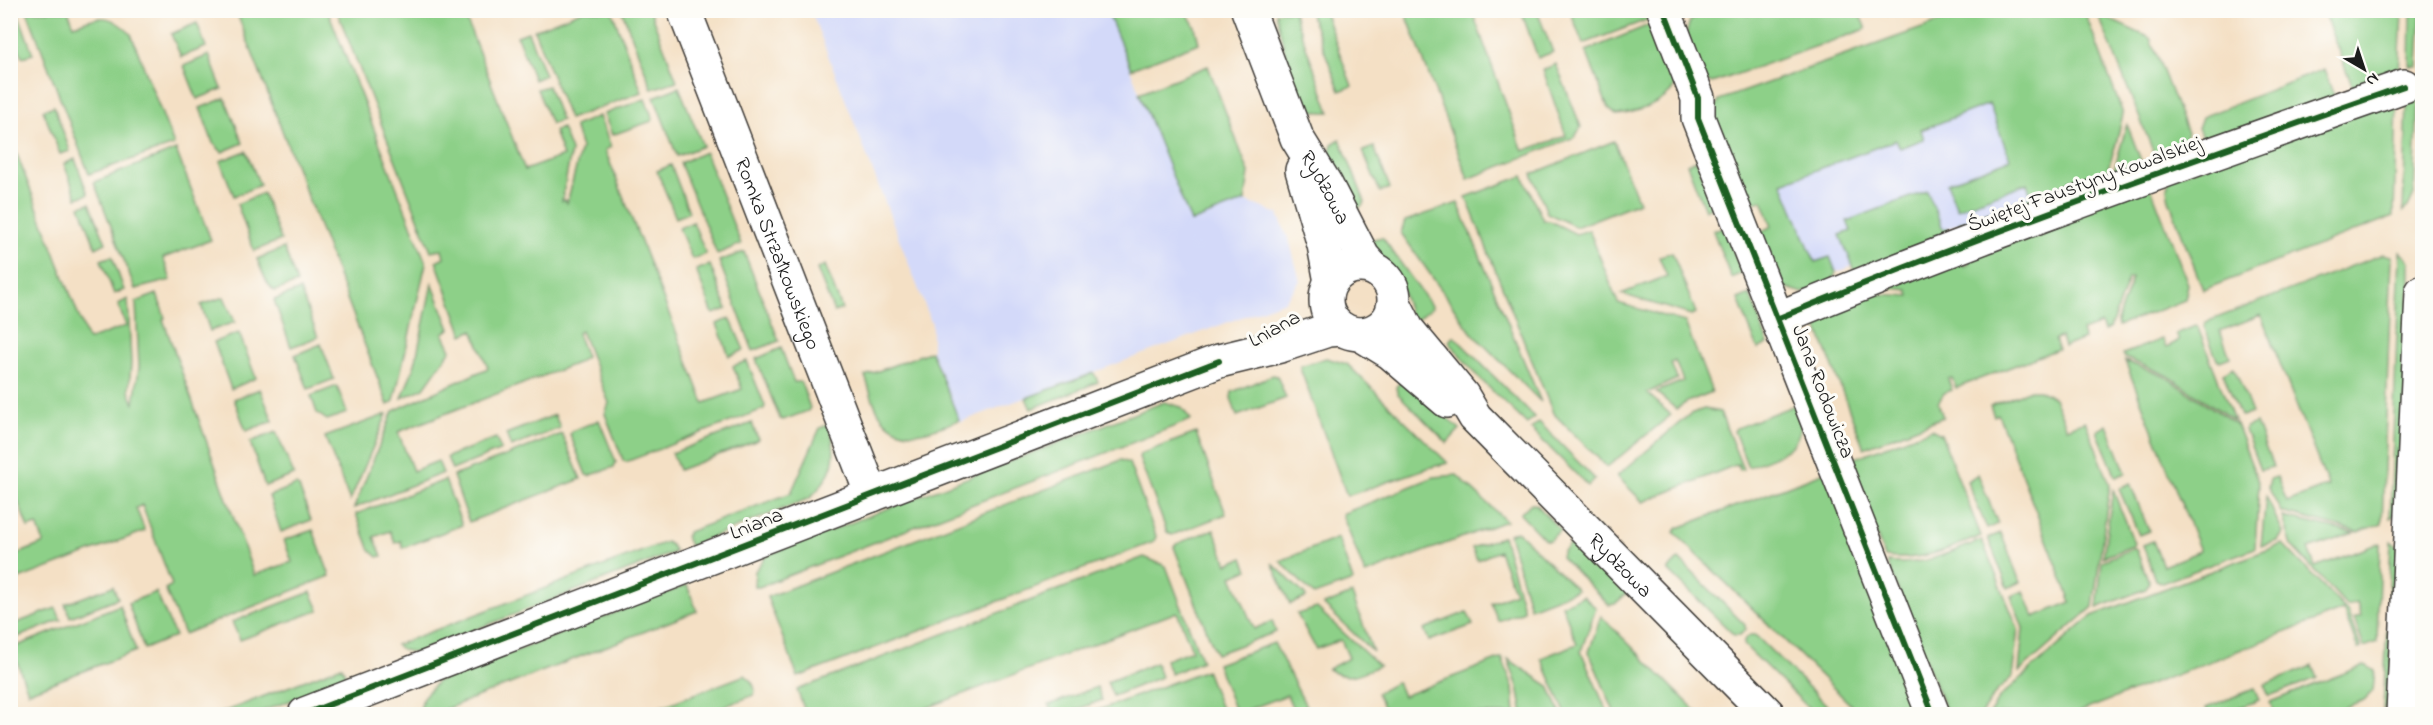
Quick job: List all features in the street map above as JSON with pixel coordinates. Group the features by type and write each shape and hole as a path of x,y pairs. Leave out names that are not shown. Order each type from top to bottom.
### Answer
{"street":[{"name":"Romka Strzałkowskiego","path":"684,10 872,495"},
{"name":"Rydzowa","path":"1248,10 1297,138 1303,172 1324,245 1329,287"},
{"name":"Jana Rodowicza","path":"1664,10 1698,98 1698,118 1779,318 1870,558 1933,714"},
{"name":"Świętej Faustyny Kowalskiej","path":"1779,318 1850,288 2130,183 2404,86"},
{"name":"Rydzowa","path":"1297,138 1316,166 1363,258 1372,267"},
{"path":"1360,265 1372,267 1383,273 1390,282 1395,305 1391,316 1383,326 1372,332 1351,332 1329,315 1326,304 1329,287 1339,273 1349,267 1360,265"},
{"name":"Lniana","path":"1219,361 1247,342 1299,316 1329,287"},
{"path":"2403,714 2422,292"},
{"name":"Rydzowa","path":"1395,305 1407,329 1462,395 1474,417"},
{"name":"Lniana","path":"306,714 1219,361 1270,349 1328,330 1351,332"},
{"name":"Rydzowa","path":"1351,332 1391,353 1445,400 1474,417 1768,714"}],"shaded area":[{"path":"811,11 1107,11 1191,222 1245,201 1278,214 1290,243 1300,281 1285,301 960,422 932,351 932,324"},
{"path":"2009,11 2099,171 1843,270 1819,276 1751,113"}],"green space":[{"path":"17,10 33,54 22,57 11,26 11,12"},
{"path":"584,10 612,11 642,92 569,119 534,30"},
{"path":"1658,10 1660,15 1583,44 1570,11"},
{"path":"1758,10 1858,11 1866,29 1712,83 1703,79 1685,37 1690,21 1707,11 1745,11 1747,15"},
{"path":"2084,10 2123,114 2107,171 2100,183 1964,235 1959,223 2031,196 2027,183 1957,209 1947,183 2010,159 1989,104 1921,130 1924,139 1900,148 1896,140 1782,183 1815,262 1830,257 1836,272 1832,283 1803,293 1784,287 1760,232 1772,226 1762,200 1748,203 1713,113 1719,100 1970,11"},
{"path":"27,11 68,11 74,25 92,19 111,19 131,34 174,145 89,174"},
{"path":"236,11 328,11 426,263 394,401 388,405"},
{"path":"337,11 463,11 525,170 563,156 554,131 562,128 571,151 562,201 565,200 567,203 581,148 574,126 599,116 611,147 605,150 704,403 742,389 733,366 747,361 765,406 764,409 626,462 623,460 605,414 609,403 581,331 577,333 586,357 577,363 398,432 413,471 438,461 443,473 354,508 393,411 488,368 473,330 463,335 436,261 444,257 442,249 431,251"},
{"path":"622,11 650,11 677,81 652,89"},
{"path":"1107,11 1186,11 1195,27 1199,43 1131,69"},
{"path":"1293,11 1330,112 1312,110 1297,100 1276,16 1276,12"},
{"path":"1309,11 1324,11 1352,86 1340,91"},
{"path":"1405,11 1472,11 1523,151 1566,136 1543,70 1556,64 1581,127 1575,137 1468,179"},
{"path":"1521,11 1537,11 1553,52 1538,58"},
{"path":"2323,11 2402,11 2399,74 2353,88"},
{"path":"2411,11 2421,11 2418,66 2410,66"},
{"path":"2098,14 2150,38 2187,133 2177,159 2162,162 2155,156"},
{"path":"1661,20 1679,76 1675,85 1670,93 1652,105 1616,115 1608,108 1586,51"},
{"path":"197,23 206,47 181,57 171,34"},
{"path":"528,32 545,75 534,80 517,36"},
{"path":"209,55 222,89 197,99 184,66"},
{"path":"1208,66 1249,173 1245,201 1191,222 1139,93"},
{"path":"2324,69 2335,99 2206,146 2198,128 2202,117"},
{"path":"2408,76 2419,76 2414,195 2409,206 2403,211"},
{"path":"548,86 561,120 551,124 537,89"},
{"path":"679,87 703,146 677,156 654,97"},
{"path":"225,98 243,143 222,152 213,143 200,108"},
{"path":"645,99 652,121 612,135 604,114"},
{"path":"2397,99 2394,216 2203,290 2169,200 2167,188 2170,178"},
{"path":"54,106 70,151 60,154 43,110"},
{"path":"2127,124 2145,171 2112,177"},
{"path":"11,139 88,340 126,326 118,304 128,299 131,363 129,391 134,404 139,367 136,302 157,294 165,318 163,319 254,575 292,562 284,540 313,530 330,576 184,634 165,589 172,585 142,505 136,508 145,531 11,582 11,557 44,543 37,525 28,528 11,483"},
{"path":"1340,139 1365,202 1349,213 1326,167 1332,144"},
{"path":"1614,141 1639,202 1576,227 1547,213 1532,174"},
{"path":"1374,147 1390,188 1380,192 1363,151"},
{"path":"176,150 211,240 163,258 171,280 135,289 94,182"},
{"path":"246,151 260,185 234,196 220,161"},
{"path":"705,152 741,244 717,254 680,163"},
{"path":"75,159 88,194 77,198 64,164"},
{"path":"1696,160 1715,205 1705,210 1687,164"},
{"path":"671,165 689,212 676,218 657,171"},
{"path":"1523,176 1543,220 1550,221 1576,234 1589,230 1618,303 1685,322 1712,392 1676,409 1656,392 1683,381 1675,361 1671,363 1677,379 1647,393 1671,415 1607,467 1553,413 1466,197"},
{"path":"2150,185 2188,284 2185,300 2118,326 2117,321 2132,278 2128,279 2110,329 2104,331 2101,324 2082,331 2084,339 2064,347 2061,337 2055,339 2058,349 1956,388 1952,378 1948,379 1952,390 1944,393 1938,403 1943,417 1864,448 1812,313 1863,293 1910,296 1908,290 1879,287 1960,256 1964,266 1969,264 1966,254 2030,229 2034,238 2042,235 2038,227"},
{"path":"1927,191 1943,229 1948,228 1953,239 1857,276 1840,235 1851,231 1847,221"},
{"path":"263,193 281,240 254,251 237,204"},
{"path":"90,203 106,243 96,248 80,206"},
{"path":"1458,203 1541,402 1471,332 1401,233 1405,221"},
{"path":"693,222 706,254 692,259 679,228"},
{"path":"1724,226 1742,273 1731,278 1713,231"},
{"path":"1383,238 1432,307 1412,323 1399,280 1363,244"},
{"path":"284,248 297,283 275,291 267,281 257,259"},
{"path":"744,252 779,341 753,351 719,261"},
{"path":"1672,252 1696,313 1691,315 1621,294 1667,276 1659,257"},
{"path":"2400,252 2410,261 2410,282 2401,505 2390,518"},
{"path":"2383,254 2392,256 2382,523 2359,532 2281,512 2268,487 2270,479 2277,477 2287,502 2328,486 2261,315 2220,331 2230,357 2220,361 2217,360 2204,326 2206,322"},
{"path":"112,256 124,290 114,294 101,260"},
{"path":"710,265 727,309 713,314 696,270"},
{"path":"825,265 842,309 834,312 817,269"},
{"path":"432,283 450,329 443,333 451,350 424,388 402,398 415,364"},
{"path":"300,290 318,337 291,347 274,300"},
{"path":"1750,294 1768,344 1758,349 1738,299"},
{"path":"224,297 235,322 210,331 201,305"},
{"path":"730,318 744,350 729,356 717,324"},
{"path":"2195,326 2198,328 2234,420 2167,375 2125,358 2123,354 2162,339 2166,347 2179,341 2176,334"},
{"path":"239,333 256,378 231,389 214,342"},
{"path":"1454,336 1534,417 1527,424 1478,377 1449,342"},
{"path":"321,344 334,379 308,389 295,355"},
{"path":"781,348 794,382 801,382 810,408 808,411 783,420 780,419 756,359"},
{"path":"931,351 959,420 918,433 898,430 889,425 878,412 865,376"},
{"path":"1326,358 1347,364 1448,463 1347,496 1300,368 1300,366"},
{"path":"2125,361 2166,377 2236,424 2259,484 2255,548 2162,583 2155,580 2143,545 2153,541 2163,566 2200,551"},
{"path":"2234,367 2252,413 2242,417 2223,373"},
{"path":"1094,373 1098,382 1031,409 1026,398"},
{"path":"1273,375 1277,376 1286,398 1237,416 1231,398 1232,392"},
{"path":"1403,379 1460,429 1447,443 1397,393 1396,387"},
{"path":"337,386 347,413 327,420 317,413 311,396"},
{"path":"260,389 273,421 246,431 234,399"},
{"path":"2030,390 2039,390 2054,398 2067,428 2085,421 2110,484 2093,607 2019,672 2023,628 2011,596 2024,591 2034,617 2071,602 1998,414 1994,416 1990,406"},
{"path":"1164,402 1181,407 1191,420 754,587 755,571 767,555"},
{"path":"1800,403 1802,418 1797,439 1782,452 1748,467 1734,431 1736,428"},
{"path":"1704,409 1720,412 1743,469 1740,470 1738,464 1643,502 1617,476 1690,414"},
{"path":"387,414 350,501 325,437"},
{"path":"555,415 560,428 511,447 506,434"},
{"path":"599,420 616,462 614,467 589,476 586,475 570,434 572,431"},
{"path":"1539,422 1595,479 1588,486 1531,429"},
{"path":"752,423 758,439 755,441 679,470 672,453"},
{"path":"2256,423 2273,467 2260,470 2245,430 2246,427"},
{"path":"829,424 834,446 832,464 825,481 810,498 690,546 686,537 688,532 791,493 820,428"},
{"path":"2107,425 2126,473 2116,477 2097,431"},
{"path":"1931,429 1941,434 1981,536 1946,550 1922,556 1885,557 1847,461"},
{"path":"276,432 294,475 265,486 250,442"},
{"path":"1196,433 1226,514 1172,535 1167,532 1139,458 1140,454"},
{"path":"562,434 581,479 469,522 453,476"},
{"path":"496,438 501,450 452,470 447,457"},
{"path":"1121,460 1129,463 1156,536 1154,542 798,677 767,597"},
{"path":"1825,472 1924,714 1860,714 1674,532 1678,528"},
{"path":"1978,474 1998,524 1987,529 1967,481"},
{"path":"1457,475 1506,521 1365,574 1342,514 1434,477"},
{"path":"445,480 462,525 403,548 401,541 395,543 390,531 374,537 382,556 378,557 370,550 356,514"},
{"path":"2130,483 2149,531 2139,535 2119,489"},
{"path":"296,485 299,487 311,520 281,532 269,496"},
{"path":"2113,490 2134,543 2133,546 2103,557"},
{"path":"2266,496 2283,533 2278,541 2261,546"},
{"path":"1531,503 1537,505 1560,530 1550,540 1545,540 1520,514"},
{"path":"2283,517 2354,533 2308,549 2315,567 2380,543 2377,642 2364,647 2354,619 2361,616 2357,603 2347,606 2292,546"},
{"path":"1214,529 1227,564 1243,558 1248,570 1232,576 1254,629 1272,621 1276,632 1216,654 1174,547 1176,544"},
{"path":"1517,531 1577,590 1530,608 1509,534"},
{"path":"2001,533 2020,582 2008,588 1988,538"},
{"path":"1503,536 1524,611 1498,621 1491,603 1515,593 1499,551 1477,560 1472,548"},
{"path":"1338,538 1353,581 1314,595 1280,561"},
{"path":"1575,540 1627,593 1615,604 1609,605 1561,557 1562,552"},
{"path":"1982,540 2018,629 2012,677 1996,692 1981,714 1947,714 1887,562 1924,560 1947,554"},
{"path":"2391,541 2398,547 2389,702 2383,711"},
{"path":"666,542 675,552 415,653 403,650 396,645"},
{"path":"2283,544 2347,611 2361,648 2358,649 2343,610 2074,714 1989,714 2000,697 2092,616"},
{"path":"2134,548 2149,582 2146,589 2097,608 2102,561"},
{"path":"1144,557 1166,566 1202,661 1171,674 1165,660 1192,650 1177,612 911,714 806,714 797,690"},
{"path":"1679,559 1745,625 1745,630 1740,635 1734,635 1668,570"},
{"path":"1272,563 1305,595 1306,598 1290,604"},
{"path":"687,585 697,611 438,712 420,710 423,697 438,681"},
{"path":"113,586 118,598 70,617 65,604"},
{"path":"156,592 175,636 144,649 128,603"},
{"path":"311,592 319,610 240,640 232,622"},
{"path":"1352,594 1373,652 1324,605"},
{"path":"1583,596 1596,608 1581,651 1608,714 1566,714 1541,658 1577,644 1562,605"},
{"path":"120,605 136,651 28,692 12,648"},
{"path":"56,608 61,620 13,639 11,625"},
{"path":"1317,608 1379,666 1347,676 1328,669 1349,658 1341,640 1316,649 1297,614"},
{"path":"1467,612 1473,625 1429,641 1424,629"},
{"path":"1601,616 1699,714 1615,714 1589,652"},
{"path":"1750,635 1755,635 1836,714 1815,714 1744,645 1744,640"},
{"path":"1274,643 1309,712 1295,714 1287,695 1247,710 1248,714 1236,714 1217,664"},
{"path":"1502,658 1513,687 1515,714 1386,714 1377,693 1397,682 1403,696"},
{"path":"1508,659 1549,686 1561,714 1523,714 1518,687"},
{"path":"1156,663 1161,677 1113,696 1107,682"},
{"path":"2365,665 2375,671 2373,691 2364,700 2326,714 2275,714 2270,702"},
{"path":"342,666 347,679 255,714 218,714"},
{"path":"2312,666 2317,678 2269,696 2264,685"},
{"path":"1206,670 1223,714 1088,714"},
{"path":"745,675 754,686 754,695 705,714 642,714"},
{"path":"1097,687 1102,700 1064,714 1053,714 1049,705"},
{"path":"2254,689 2259,700 2222,714 2208,714 2206,708"}],"cycle path":[{"path":"1664,10 1698,98 1698,118 1933,714"},
{"path":"1779,318 2011,227 2404,86"},
{"path":"305,714 1219,361"}]}
